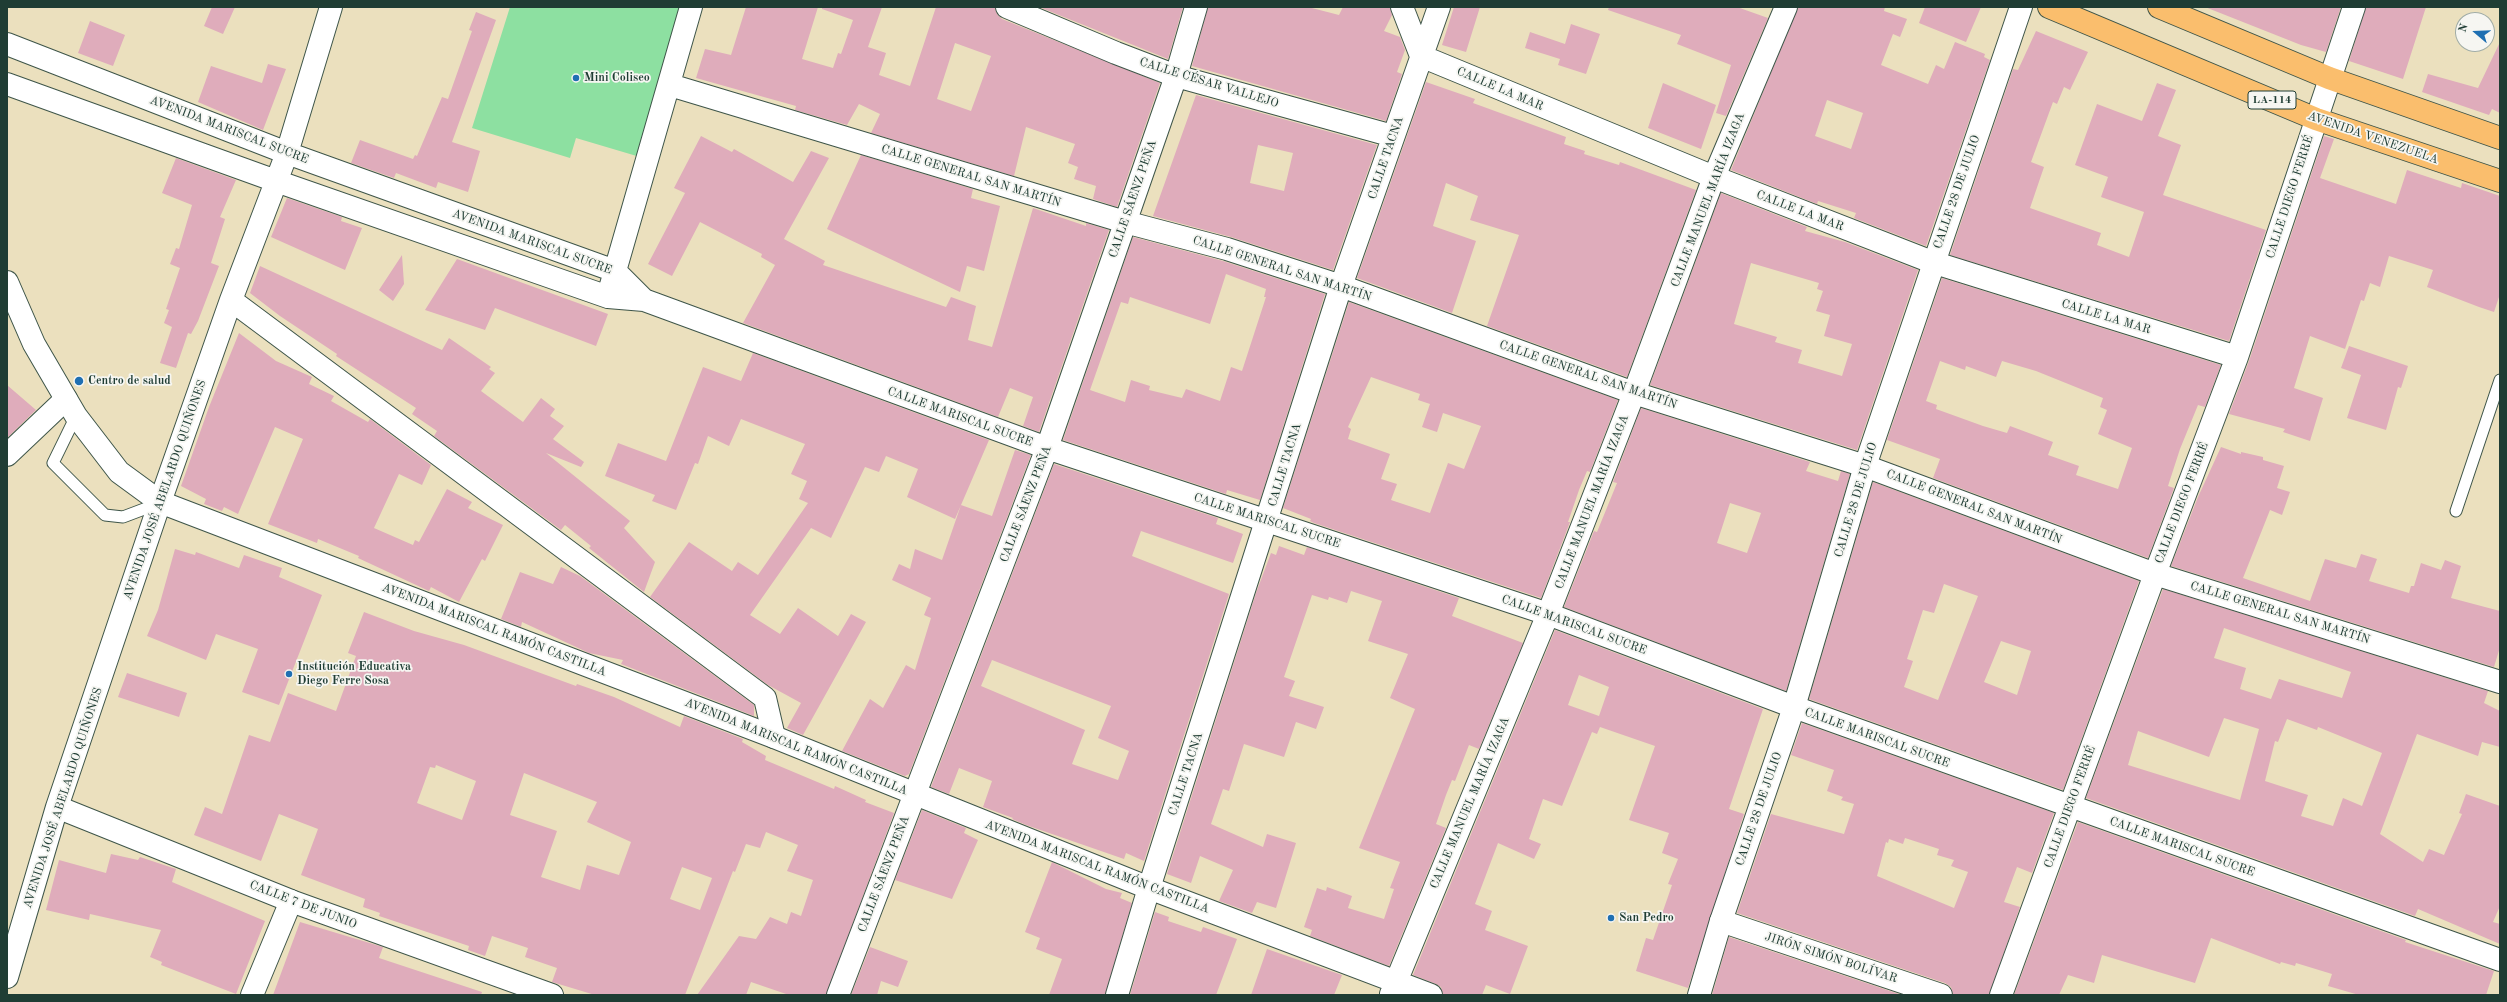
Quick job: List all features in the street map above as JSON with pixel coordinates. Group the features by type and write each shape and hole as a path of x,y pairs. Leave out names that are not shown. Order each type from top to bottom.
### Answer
{"main road":[{"name":"AVENIDA VENEZUELA","path":"2049,7 2316,119 2500,181"},
{"path":"2159,7 2329,78 2500,138"}],"street":[{"name":"AVENIDA JOSÉ ABELARDO QUIÑONES","path":"7,977 57,807 160,502 231,300 287,153 331,7"},
{"path":"608,297 692,7"},
{"name":"CALLE CÉSAR VALLEJO","path":"1007,7 1116,54 1176,76 1393,136"},
{"name":"CALLE SÁENZ PEÑA","path":"838,995 1047,448 1176,76 1196,7"},
{"path":"1402,7 1421,56"},
{"name":"CALLE TACNA","path":"1117,995 1149,888 1268,521 1341,286 1439,7"},
{"name":"CALLE MANUEL MARÍA IZAGA","path":"1394,988 1548,614 1634,393 1714,177 1786,7"},
{"name":"CALLE 28 DE JULIO","path":"1699,995 1721,921 1794,707 1865,466 1932,262 2021,7"},
{"name":"CALLE DIEGO FERRÉ","path":"2001,995 2155,574 2237,357 2329,78 2354,7"},
{"name":"AVENIDA MARISCAL SUCRE","path":"7,44 287,153 615,271 644,300"},
{"name":"CALLE LA MAR","path":"1421,56 1714,177 1932,262 2237,357"},
{"path":"7,84 276,181 608,297 644,300"},
{"name":"CALLE GENERAL SAN MARTÍN","path":"670,85 1125,222 1227,249 1341,286 1634,393 1865,466 2155,574 2500,682"},
{"name":"AVENIDA MARISCAL RAMÓN CASTILLA","path":"7,282 34,344 71,408 119,472 160,502 774,737 1394,988 1431,995"},
{"path":"231,300 765,698 774,737"},
{"name":"CALLE MARISCAL SUCRE","path":"644,300 1047,448 1548,614 1794,707 2070,808 2500,960"},
{"path":"7,455 71,408"},
{"name":"CALLE 7 DE JUNIO","path":"57,807 291,902 552,995"},
{"path":"252,995 291,902"},
{"name":"JIRÓN SIMÓN BOLÍVAR","path":"1721,921 1941,995"}],"lane":[{"path":"2456,511 2500,380"},
{"path":"71,408 53,463 104,515 123,517 160,502"}],"green space":[{"name":"Mini Coliseo","path":"510,7 686,7 640,157 576,138 570,158 472,128"}],"building":[{"path":"212,7 235,7 223,34 204,26"},
{"path":"746,7 818,7 802,59 833,68 838,53 841,54 853,20 822,9 822,7 882,7 868,47 886,53 879,75 910,86 936,7 995,7 997,14 1002,19 1160,83 1117,207 1093,199 1096,186 1074,179 1078,167 1068,163 1075,144 1026,127 1014,176 871,133 880,114 859,104 847,125 795,110 796,106 696,78 705,49 731,55","holes":["955,43 991,56 971,111 937,99"]},
{"path":"1039,7 1183,7 1168,59"},
{"path":"1208,7 1308,7 1339,15 1343,7 1390,7 1392,15 1384,31 1400,37 1405,50 1397,72 1402,74 1386,121 1192,66"},
{"path":"1454,7 1480,7 1466,52 1442,45"},
{"path":"1609,7 1737,7 1768,18 1726,116 1716,113 1731,65 1677,44 1681,35 1608,10"},
{"path":"1798,7 1885,7 1884,11 1907,19 1900,37 1893,34 1881,65 1928,84 1936,65 1944,69 1955,42 1985,54 1984,57 1990,60 1926,246 1854,218 1856,213 1818,201 1817,204 1731,170","holes":["1827,100 1863,113 1851,149 1815,136"]},
{"path":"1925,7 1981,7 1966,42 1919,23"},
{"path":"2205,7 2341,7 2326,52 2301,45"},
{"path":"2366,7 2426,7 2403,79 2349,61"},
{"path":"476,12 496,20 452,142 480,151 468,192 438,182 436,188 396,173 394,178 351,163 360,140 413,159 415,155 417,156 442,97 448,99 472,31 469,30"},
{"path":"90,21 125,35 113,66 78,53"},
{"path":"1571,24 1600,34 1586,74 1558,65 1560,59 1525,48 1530,32 1565,44"},
{"path":"2036,31 2088,52 2070,90 2064,87 2057,104 2053,102 2031,162 2044,167 2030,208 2101,233 2097,245 2129,257 2144,212 2101,197 2108,177 2075,165 2097,104 2142,121 2157,83 2176,90 2158,136 2181,145 2163,195 2266,230 2229,341 1950,255 2013,69 2018,70"},
{"path":"2500,42 2500,113 2492,109 2489,115 2422,92 2428,74 2478,88"},
{"path":"268,64 286,69 263,130 198,102 211,66 262,83"},
{"path":"1426,82 1475,99 1473,103 1566,137 1564,144 1585,151 1584,154 1619,165 1620,162 1696,190 1627,377 1487,326 1519,235 1470,220 1478,196 1446,183 1433,226 1476,241 1452,313 1357,278"},
{"path":"1663,83 1716,105 1701,149 1648,128"},
{"path":"1196,95 1377,145 1333,270 1231,237 1153,216","holes":["1258,145 1293,153 1284,191 1250,183"]},
{"path":"701,136 732,152 734,149 793,182 811,151 829,158 784,239 825,261 823,265 946,307 951,297 976,306 968,340 992,347 1033,208 1086,226 1086,223 1109,230 1039,432 1023,426 1033,397 1010,388 998,417 743,323 775,265 761,257 762,254 700,222 672,276 648,264 685,193 674,188"},
{"path":"2324,136 2334,139 2320,178 2396,204 2407,170 2461,188 2462,183 2500,196 2500,294 2494,312 2479,307 2427,287 2433,270 2389,256 2380,287 2370,283 2364,301 2361,300 2345,349 2310,336 2294,388 2323,398 2310,441 2283,432 2285,429 2229,414 2249,361"},
{"path":"861,155 973,189 971,198 1000,206 984,271 967,266 960,292 827,229"},
{"path":"176,158 236,180 220,217 225,219 211,263 219,266 198,321 191,334 188,333 176,368 160,363 172,327 164,323 169,310 166,309 180,268 170,264 176,248 179,249 192,205 162,193"},
{"path":"1721,193 1807,227 1805,231 1845,242 1918,270 1857,450 1650,385","holes":["1751,263 1819,283 1817,289 1823,291 1816,311 1830,315 1824,336 1852,344 1842,376 1798,363 1802,350 1775,342 1777,337 1734,324"]},
{"path":"287,198 342,217 341,221 362,228 345,270 271,237"},
{"path":"1133,237 1223,261 1325,294 1260,500 1227,490 1226,494 1063,440","holes":["1226,274 1266,289 1264,297 1266,297 1242,371 1231,367 1220,401 1186,389 1182,398 1149,390 1150,386 1131,380 1125,402 1090,390 1121,302 1128,304 1130,297 1210,324"]},
{"path":"402,255 404,284 393,301 379,290"},
{"path":"457,259 608,314 596,346 495,308 485,330 425,310"},
{"path":"260,266 442,350 449,338 491,367 489,369 495,373 481,391 523,422 541,398 555,409 550,416 564,426 553,439 584,462 581,467 546,453 630,521 624,528 655,562 644,592 589,548 591,546 565,525 561,530 434,436 437,431 412,414 416,408 336,356 337,354 280,316 250,293"},
{"path":"1942,278 2221,365 2205,407 2198,405 2180,449 2168,486 2174,488 2148,558 1933,478 1940,459 1887,440","holes":["1940,361 1965,370 1966,366 1996,377 2002,361 2036,371 2103,398 2100,407 2107,410 2098,434 2132,448 2118,489 2076,475 2079,466 2048,455 2053,442 2010,426 2007,433 1983,426 1936,409 1937,405 1926,401"]},
{"path":"1349,302 1618,400 1590,472 1587,471 1579,490 1568,522 1570,522 1541,598 1314,523 1310,521 1311,519 1283,508","holes":["1371,377 1420,394 1418,400 1430,404 1422,427 1437,432 1443,413 1481,426 1464,469 1448,463 1430,513 1391,500 1397,484 1381,479 1390,454 1348,439 1351,429 1348,427"]},
{"path":"239,333 276,361 312,377 309,384 334,396 331,401 368,422 370,419 431,465 422,485 399,474 374,528 413,545 415,540 419,542 447,489 472,502 468,508 503,525 485,561 482,559 459,602 431,587 429,591 358,558 359,556 318,539 317,543 268,524 303,439 275,427 238,514 224,507 222,511 204,504 206,499 181,486 209,407"},
{"path":"2349,346 2408,366 2401,388 2398,387 2386,430 2347,418 2361,375 2341,368"},
{"path":"753,353 989,440 955,519 907,497 918,469 886,456 879,472 865,467 831,538 811,528 750,615 780,634 798,608 838,636 851,614 866,622 803,735 787,728 801,703 768,685 650,597 689,542 732,571 738,562 758,575 808,503 799,499 807,481 791,474 805,444 741,419 729,446 708,436 698,464 695,463 676,510 652,501 655,495 605,476 618,443 666,461 703,367 741,381"},
{"path":"7,385 36,410 7,438"},
{"path":"1641,408 1810,462 1806,471 1838,481 1841,471 1850,474 1786,691 1564,607 1594,531 1597,532 1617,483 1613,482","holes":["1730,503 1761,513 1747,553 1717,543"]},
{"path":"2221,447 2241,454 2241,452 2263,457 2263,460 2284,466 2277,488 2290,492 2282,515 2270,510 2243,578 2310,601 2325,559 2356,568 2361,554 2377,559 2369,581 2409,593 2411,586 2414,586 2421,563 2441,570 2445,560 2461,566 2451,598 2500,611 2500,647 2494,667 2171,566 2198,497"},
{"path":"1015,450 1031,455 909,774 905,776 842,751 870,699 883,708 906,665 915,670 931,618 924,615 931,598 892,580 899,564 910,569 915,549 942,560 961,505 992,516"},
{"path":"1054,464 1218,518 1216,524 1243,534 1233,563 1141,531 1132,556 1229,594 1144,861 1126,853 1124,859 1026,825 1012,819 1013,818 983,807 992,781 959,768 949,794 931,787","holes":["992,660 1111,706 1098,738 1129,751 1118,780 1072,764 1085,730 981,686"]},
{"path":"1873,482 2139,581 2063,790 1809,699","holes":["1944,584 1978,596 1938,700 1904,687 1913,661 1907,659 1923,610 1934,613","2001,641 2031,651 2017,695 1984,682"]},
{"path":"1279,546 1304,555 1307,547 1459,598 1452,616 1523,643 1479,749 1469,745 1455,781 1452,780 1436,824 1446,828 1389,966 1310,936 1312,930 1304,927 1317,888 1326,891 1327,887 1352,896 1348,908 1384,919 1394,889 1390,888 1400,862 1359,848 1415,709 1390,698 1408,654 1368,641 1382,601 1351,591 1347,603 1329,597 1328,600 1312,595 1284,677 1295,681 1289,696 1324,707 1316,729 1296,722 1284,757 1244,744 1229,791 1223,789 1211,824 1263,847 1267,834 1296,843 1276,908 1257,902 1252,913 1219,901 1233,870 1200,856 1191,883 1167,874 1256,593 1271,553 1276,555"},
{"path":"175,549 195,555 196,552 239,568 244,555 282,568 279,577 322,595 279,705 242,692 258,649 216,634 206,660 147,636 158,610"},
{"path":"561,567 580,576 754,705 754,716 621,664 623,660 589,653 522,622 521,627 501,619 520,572 553,584"},
{"path":"2163,589 2488,691 2484,703 2500,711 2500,747 2482,742 2478,756 2417,734 2380,834 2423,862 2429,849 2444,855 2462,814 2459,813 2466,794 2500,806 2500,906 2493,922 2500,924 2500,944 2418,909 2415,916 2086,798","holes":["2224,628 2351,672 2342,698 2279,679 2271,699 2240,689 2246,668 2214,658","2224,718 2259,729 2240,800 2128,765 2138,731 2209,757","2287,719 2317,730 2318,727 2382,753 2362,806 2343,798 2333,826 2301,816 2308,795 2265,781 2275,741 2278,742"]},
{"path":"364,612 414,631 464,645 576,686 577,684 614,697 680,727 684,716 743,739 742,742 766,756 765,760 834,789 835,786 866,800 865,802 894,813 826,995 789,995 751,982 746,995 697,995 739,936 756,939 770,917 787,924 791,912 801,916 813,880 787,871 798,845 766,832 760,848 746,844 735,872 733,871 685,995 595,995 552,982 557,968 525,957 528,948 492,936 485,956 468,950 469,946 379,916 380,913 363,907 365,899 301,875 318,829 279,814 261,861 194,835 205,807 222,814 249,735 270,742 288,693 336,711 356,656 348,653","holes":["436,765 476,781 462,820 417,803 430,767 435,768","524,773 597,802 587,822 631,842 619,875 587,865 580,890 541,877 557,831 510,815","682,867 712,878 700,910 670,899"]},
{"path":"1555,630 1763,709 1729,809 1744,814 1688,988 1636,971 1646,938 1653,940 1672,885 1668,884 1678,859 1662,853 1669,833 1629,820 1655,746 1600,727 1597,734 1592,732 1562,806 1543,799 1529,839 1541,844 1534,859 1498,843 1475,904 1492,911 1485,930 1528,946 1510,994 1486,985 1482,995 1443,995 1441,987 1413,975","holes":["1579,675 1609,687 1599,716 1568,705"]},
{"path":"127,673 187,693 179,717 118,697"},
{"path":"1802,723 2054,813 2032,873 2017,867 2004,902 2020,907 1989,995 1953,995 1951,987 1945,983 1737,913 1771,814 1844,834 1854,804 1841,800 1843,797 1827,791 1834,770 1791,755","holes":["1905,838 1939,849 1937,855 1954,860 1951,866 1968,872 1954,908 1877,876 1886,842 1888,843 1889,839 1903,844"]},
{"path":"922,810 966,828 964,833 978,840 952,899 895,880"},
{"path":"2078,822 2406,940 2405,942 2494,971 2486,995 2359,995 2328,986 2332,974 2296,963 2295,966 2281,962 2280,964 2211,938 2195,983 2102,955 2094,983 2068,975 2059,995 2014,995"},
{"path":"111,854 138,860 140,857 176,869 172,882 265,921 236,994 161,965 162,962 150,957 161,930 90,914 89,920 46,910 59,860 106,873"},
{"path":"1052,862 1106,889 1122,893 1120,898 1132,903 1105,995 1049,995 1062,959 1036,949 1040,938 1025,932"},
{"path":"1155,912 1169,917 1168,921 1201,932 1203,927 1237,939 1216,995 1130,995"},
{"path":"300,922 383,947 379,958 482,992 481,995 273,995"},
{"path":"1729,937 1902,995 1712,995"},
{"path":"870,947 908,961 898,987 881,981 877,995 851,995"},
{"path":"1267,949 1342,975 1334,995 1251,995"}],"place":[{"name":"Mini Coliseo","path":"576,78"},
{"name":"Centro de salud","path":"79,381"},
{"name":"Institución Educativa Diego Ferre Sosa","path":"289,674"},
{"name":"San Pedro","path":"1611,918"}]}
